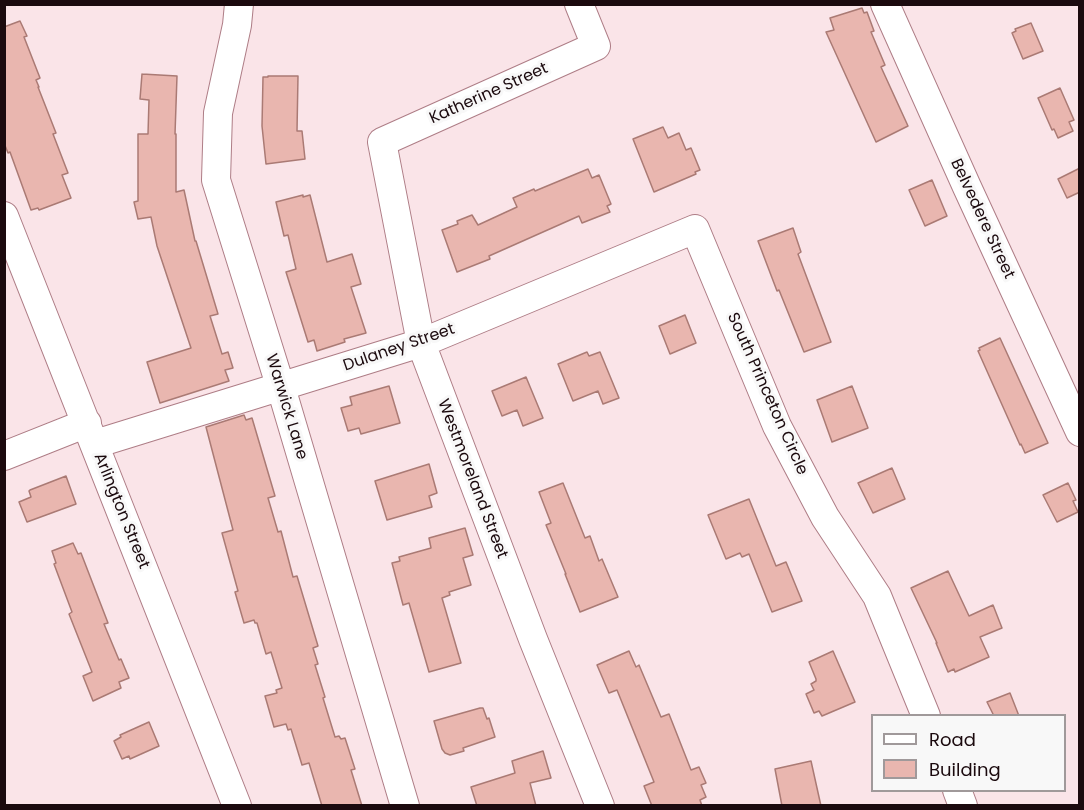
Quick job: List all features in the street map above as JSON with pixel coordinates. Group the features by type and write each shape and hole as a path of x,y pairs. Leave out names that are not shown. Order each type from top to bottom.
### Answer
{"street":[{"name":"Warwick Lane","path":"239,4 237,25 218,113 216,180 405,806"},
{"name":"Katherine Street","path":"382,142 596,46 579,4"},
{"name":"Belvedere Street","path":"885,4 1080,432"},
{"name":"Westmoreland Street","path":"382,142 421,343 533,639 600,806"},
{"name":"Arlington Street","path":"4,216 237,806"},
{"name":"Dulaney Street","path":"4,456 280,387 421,343 695,229"},
{"name":"South Princeton Circle","path":"695,229 777,426 825,517 877,596 925,714"}],"building":[{"path":"862,8 864,13 867,12 874,31 871,32 885,65 881,67 908,126 876,142 826,32 834,30 830,18"},
{"path":"20,21 40,78 36,80 38,87 56,133 53,134 68,173 62,175 71,198 39,210 38,208 31,210 10,152 8,153 4,143 4,27"},
{"path":"1031,23 1043,51 1023,59 1012,33 1016,31 1015,29"},
{"path":"142,74 177,76 176,192 184,190 195,241 218,314 210,316 222,354 228,352 233,368 225,370 229,381 160,403 147,362 191,348 157,246 151,217 138,219 134,202 138,201 138,134 148,134 149,100 140,99"},
{"path":"298,76 297,131 302,131 305,159 266,164 262,126 263,77"},
{"path":"1060,88 1074,120 1069,122 1073,131 1058,138 1038,98"},
{"path":"663,127 668,138 679,133 686,150 691,148 700,170 695,172 696,174 654,192 633,139"},
{"path":"1080,168 1080,192 1067,198 1058,179"},
{"path":"588,169 592,178 599,175 611,204 607,206 610,212 582,223 579,216 489,256 490,259 457,272 442,230 472,215 478,225 517,207 513,198"},
{"path":"932,180 947,216 925,226 909,190"},
{"path":"303,195 303,197 310,195 327,262 352,254 361,284 351,287 366,333 344,339 345,342 317,351 314,340 308,342 286,272 296,269 288,235 284,236 276,202"},
{"path":"793,228 801,252 798,254 831,342 804,352 758,241"},
{"path":"685,315 696,343 670,354 659,326"},
{"path":"1000,338 1048,443 1025,453 978,351 979,348"},
{"path":"587,352 589,356 600,352 619,398 603,404 598,391 573,401 558,364"},
{"path":"526,377 543,418 523,426 517,410 502,416 492,391"},
{"path":"389,386 400,423 361,434 359,428 348,431 341,408 352,405 350,397"},
{"path":"852,386 868,428 832,442 817,400"},
{"path":"244,415 246,420 252,418 275,496 268,498 278,532 281,531 293,577 297,576 318,646 313,648 318,664 315,665 325,697 323,698 335,737 345,738 355,769 351,770 362,806 322,806 309,763 302,765 291,729 288,730 286,724 274,727 265,696 277,693 276,690 282,688 271,652 266,654 257,623 254,620 244,623 222,533 233,530 206,427"},
{"path":"429,464 437,493 429,496 432,507 387,520 375,481"},
{"path":"892,468 905,499 873,513 858,483"},
{"path":"66,476 76,504 27,522 19,502 31,497 30,490"},
{"path":"563,483 585,538 590,536 599,561 602,559 618,597 580,612 546,525 551,523 539,492"},
{"path":"1068,483 1076,500 1073,501 1078,512 1057,522 1043,495"},
{"path":"749,499 776,566 786,562 802,601 772,612 749,554 742,557 740,553 726,559 708,515"},
{"path":"465,528 473,555 463,558 471,585 449,592 450,595 442,598 461,663 429,672 409,603 403,605 392,563 400,561 399,557 431,548 429,538"},
{"path":"73,543 78,554 81,553 108,623 104,624 129,678 119,682 121,688 93,701 83,676 92,672 69,614 72,612 54,564 56,563 52,551"},
{"path":"948,571 969,616 993,605 1002,628 980,637 989,657 955,672 954,669 948,672 911,588"},
{"path":"629,651 636,667 639,665 661,717 669,714 691,770 699,767 706,783 701,785 706,797 700,800 702,806 652,806 644,786 654,782 617,690 609,693 597,665"},
{"path":"833,651 855,702 822,716 819,711 814,713 806,694 814,690 811,684 816,681 809,662"},
{"path":"1010,693 1018,714 993,714 987,702"},
{"path":"483,708 487,719 489,718 495,737 463,748 464,751 450,755 445,753 434,721"},
{"path":"149,722 159,746 130,759 129,756 122,759 114,741 121,737 120,735"},
{"path":"543,751 551,778 530,783 536,806 477,806 471,787 515,773 512,761"},
{"path":"811,761 821,806 782,806 775,769"}]}
